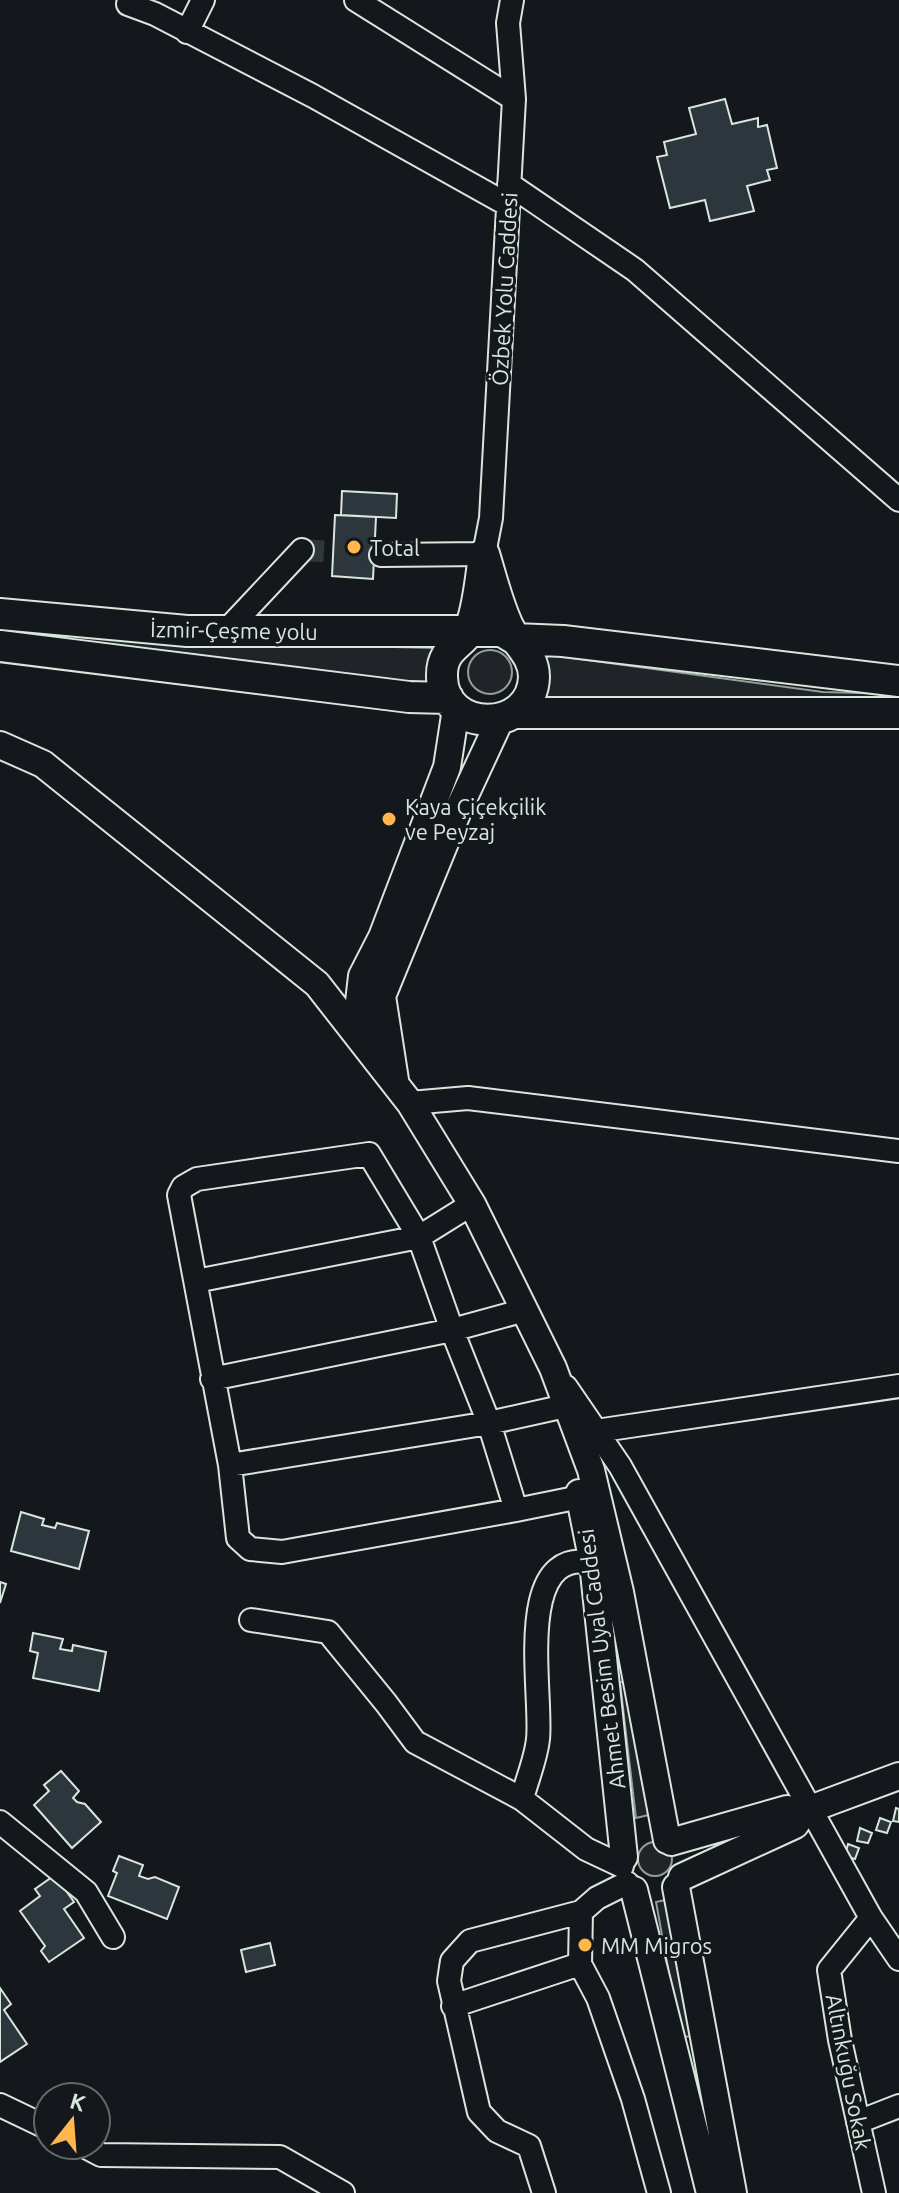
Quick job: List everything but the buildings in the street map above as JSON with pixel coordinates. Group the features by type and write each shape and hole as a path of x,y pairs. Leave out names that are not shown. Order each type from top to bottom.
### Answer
{"highway":[{"path":"484,554 477,606 469,631 453,644 441,676 452,704 469,717 484,721 507,716 899,713"},
{"path":"484,554 506,624 515,639"},
{"name":"İzmir-Çeşme yolu","path":"0,614 187,631 469,631"},
{"path":"469,631 502,631 526,649 532,662 534,677 531,691 507,716"},
{"path":"515,639 563,641 899,681"},
{"name":"İzmir-Çeşme yolu","path":"0,646 452,704"}],"main road":[{"path":"403,1093 369,1040 358,1011 362,976 382,937 447,767 452,704"},
{"path":"403,1093 382,996 460,806 507,716"},
{"path":"5,754 43,764 317,984 403,1093"},
{"name":"Ahmet Besim Uyal Caddesi","path":"403,1093 472,1204 525,1310 553,1368 591,1470 613,1562 669,1841"},
{"name":"Ahmet Besim Uyal Caddesi","path":"553,1368 593,1563 627,1874 710,2193"},
{"path":"669,1841 787,1809 807,1810 899,1776"},
{"path":"733,2193 679,1882 682,1858 669,1841 659,1837 642,1838 628,1849 627,1874 642,1895 660,1896 679,1882 795,1825 807,1810"}],"street":[{"path":"187,32 203,0"},
{"path":"356,0 514,99"},
{"path":"495,0 508,23"},
{"path":"508,23 512,0"},
{"path":"128,4 158,7 187,32 509,194 635,270 899,500"},
{"name":"Özbek Yolu Caddesi","path":"484,554 491,518 514,99 508,23"},
{"path":"226,631 302,550"},
{"path":"381,555 484,554"},
{"path":"403,1093 468,1098 899,1151"},
{"path":"516,1510 489,1423 419,1237 369,1154 197,1179 183,1187 179,1195 230,1465 238,1538 250,1549 282,1552 516,1510 580,1497"},
{"path":"196,1281 419,1237 472,1204"},
{"path":"212,1379 452,1330 525,1310"},
{"path":"553,1368 620,1466 687,1583 807,1810 899,1959"},
{"path":"596,1431 899,1386"},
{"path":"230,1465 489,1423 561,1407"},
{"path":"522,1799 538,1740 536,1655 542,1589 555,1569 577,1559 593,1563"},
{"path":"251,1620 328,1632 415,1742 522,1799 586,1849 627,1874 581,1912 470,1941 452,1961 449,1981 453,2006 479,2112 497,2131 529,2146 544,2193"},
{"path":"0,1822 86,1892 113,1937"},
{"path":"581,1912 580,1964 598,1998 628,2085 659,2193"},
{"name":"Altınkuğu Sokak","path":"871,1918 829,1970 840,2040 874,2193"},
{"path":"453,2006 580,1964"},
{"path":"0,2105 32,2120"},
{"path":"858,2122 899,2106"},
{"path":"112,2155 280,2157 343,2193"}],"shaded area":[{"path":"0,629 135,641 437,648 435,687 0,636"},
{"path":"490,650 506,656 512,672 506,688 490,694 474,688 468,672 474,656"},
{"path":"543,654 823,692 899,694 899,701 541,697"},
{"path":"620,1682 626,1682 657,1813 636,1818"},
{"path":"655,1842 667,1847 672,1859 667,1871 655,1876 643,1871 638,1859 643,1847"},
{"path":"674,1898 691,2036 685,2037 677,2018 656,1902"}],"tunnel":[{"path":"302,550 381,555"}],"place":[{"name":"Total","path":"354,547"},
{"name":"Kaya Çiçekçilik ve Peyzaj","path":"389,819"},
{"name":"MM Migros","path":"585,1945"}]}
